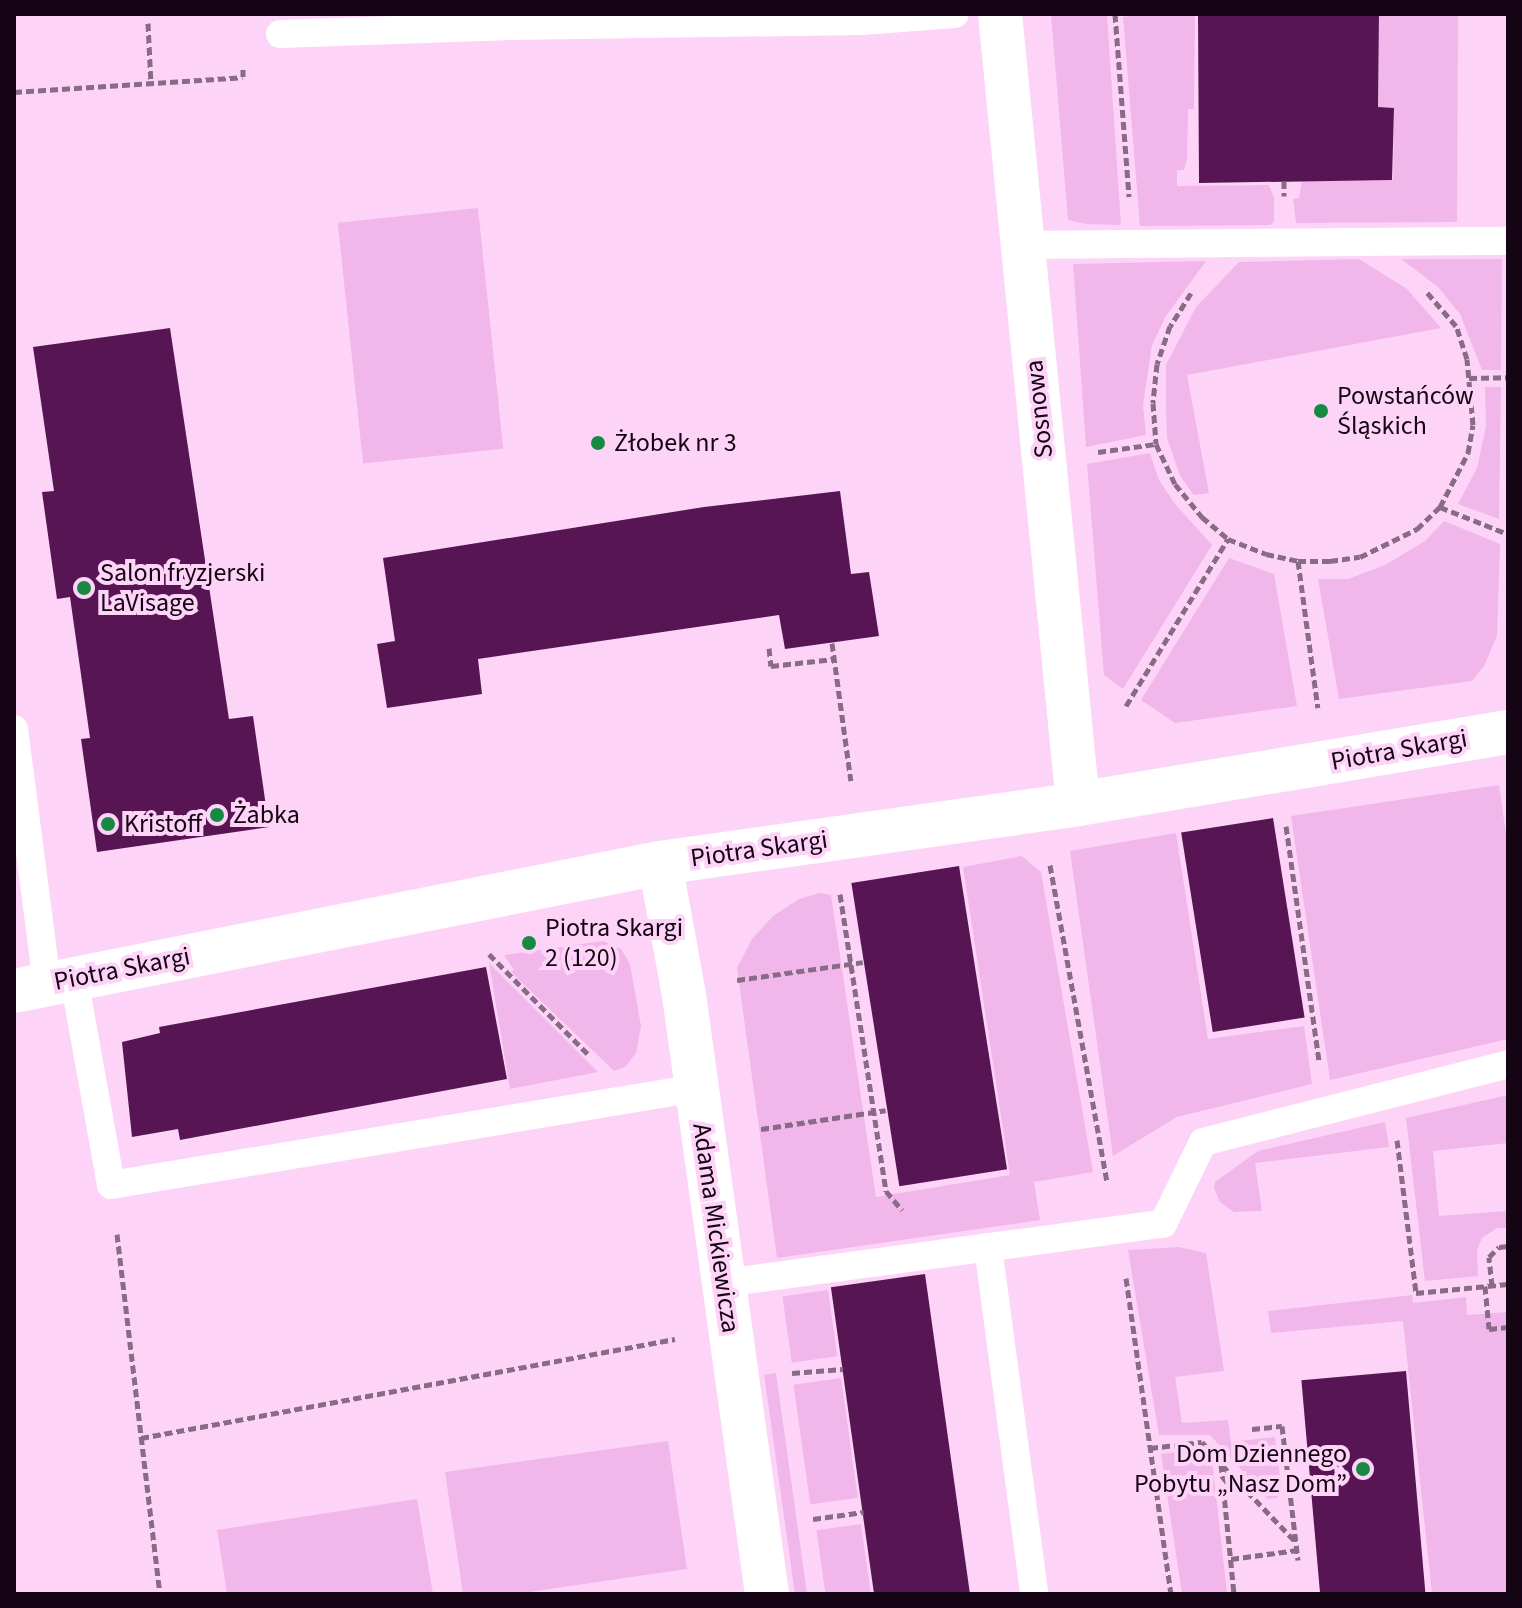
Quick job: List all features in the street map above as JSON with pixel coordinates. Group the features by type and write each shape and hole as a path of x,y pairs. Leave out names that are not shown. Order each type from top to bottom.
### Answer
{"street":[{"name":"Sosnowa","path":"1000,14 1078,804"},
{"name":"Piotra Skargi","path":"45,985 660,863 1078,804 1508,732"},
{"name":"Adama Mickiewicza","path":"660,863 697,1088 767,1594"}],"lane":[{"path":"280,34 504,26 861,21 955,14"},
{"path":"1023,245 1508,241"},
{"path":"14,729 45,985 111,1185 697,1088"},
{"path":"724,1283 1163,1224 1203,1142 1508,1064"},
{"path":"988,1247 1034,1594"}],"path":[{"path":"1115,14 1133,244"},
{"path":"148,23 151,84"},
{"path":"14,92 243,77"},
{"path":"1233,243 1170,326 1157,364 1153,403 1156,444 1175,484 1202,517 1228,539 1266,554 1298,561 1360,557 1417,529 1440,507 1468,453 1473,425 1469,378 1467,359 1456,326 1438,301 1362,242"},
{"path":"1469,378 1508,377"},
{"path":"1086,454 1156,444"},
{"path":"1440,507 1508,534"},
{"path":"1122,714 1228,539"},
{"path":"1298,561 1319,713"},
{"path":"832,643 852,788"},
{"path":"769,648 771,666 834,659"},
{"path":"1285,817 1326,1110"},
{"path":"838,879 886,1191 939,1253"},
{"path":"480,945 633,1099"},
{"path":"728,982 863,962"},
{"path":"1390,1094 1416,1293 1508,1284"},
{"path":"748,1131 886,1110"},
{"path":"111,1185 160,1594"},
{"path":"1397,1221 1408,1220"},
{"path":"1492,1286 1489,1257 1499,1247 1508,1246"},
{"path":"1485,1286 1489,1329 1508,1327"},
{"path":"141,1438 730,1329"},
{"path":"783,1374 843,1369"},
{"path":"1252,1429 1282,1426 1298,1560"},
{"path":"1150,1448 1202,1442 1296,1546"},
{"path":"1221,1464 1234,1594"},
{"path":"804,1520 864,1512"},
{"path":"1231,1559 1296,1546"}],"shaded area":[{"path":"1051,14 1107,14 1121,225 1068,220"},
{"path":"1195,14 1194,109 1188,109 1187,159 1184,170 1177,170 1177,186 1269,185 1274,198 1274,222 1270,225 1140,226 1123,17"},
{"path":"1379,14 1458,14 1457,222 1296,223 1293,199 1299,198 1302,181 1393,180 1394,108 1378,107"},
{"path":"478,208 503,449 363,463 338,223"},
{"path":"1359,259 1407,289 1441,328 1187,375 1209,493 1194,495 1180,476 1167,438 1166,365 1196,307 1239,262"},
{"path":"1401,259 1502,259 1501,370 1482,370 1460,314 1438,287"},
{"path":"1206,261 1166,316 1152,345 1143,405 1146,435 1086,447 1073,264"},
{"path":"1485,387 1501,387 1499,519 1458,504 1477,468 1486,426"},
{"path":"1150,453 1159,480 1175,504 1212,545 1123,689 1104,675 1087,464"},
{"path":"1444,521 1500,544 1497,636 1484,666 1472,681 1339,699 1318,579 1348,579 1385,565 1425,541"},
{"path":"1229,558 1274,574 1297,706 1175,723 1141,700"},
{"path":"1499,785 1508,848 1508,1039 1330,1080 1291,816"},
{"path":"1176,833 1208,1039 1304,1026 1312,1084 1177,1117 1113,1156 1070,851"},
{"path":"1022,856 1041,872 1093,1172 1034,1182 1040,1220 777,1258 737,968 752,939 773,916 799,899 820,893 831,895 876,1197 1010,1175 963,867"},
{"path":"603,941 621,949 630,964 641,1026 636,1053 625,1067 614,1071 511,972 514,970 504,955"},
{"path":"489,963 598,1072 510,1089"},
{"path":"1508,1095 1508,1143 1433,1151 1439,1216 1508,1211 1508,1228 1497,1228 1482,1238 1477,1251 1478,1276 1425,1281 1406,1118"},
{"path":"1385,1122 1389,1147 1255,1163 1262,1211 1234,1212 1220,1202 1214,1188 1215,1182 1258,1151"},
{"path":"1179,1247 1206,1253 1224,1371 1175,1377 1182,1423 1228,1420 1231,1442 1275,1437 1282,1492 1276,1498 1268,1499 1210,1435 1159,1435 1128,1250"},
{"path":"828,1290 837,1356 792,1363 782,1296"},
{"path":"1412,1295 1413,1303 1466,1297 1467,1315 1508,1312 1508,1594 1432,1594 1403,1321 1271,1333 1268,1311"},
{"path":"776,1373 807,1594 795,1594 764,1375"},
{"path":"841,1378 858,1498 810,1505 793,1385"},
{"path":"668,1441 687,1569 515,1594 463,1594 445,1472"},
{"path":"1198,1449 1213,1467 1227,1594 1182,1594 1161,1454"},
{"path":"417,1499 433,1594 227,1594 217,1530"},
{"path":"861,1524 871,1594 825,1594 816,1530"}],"building":[{"path":"1198,14 1379,14 1378,107 1394,108 1392,180 1199,183"},
{"path":"170,328 229,719 253,716 269,827 97,852 81,739 90,738 70,597 57,599 42,492 54,491 33,347"},
{"path":"840,491 851,574 869,572 879,636 785,649 779,615 478,659 482,694 387,708 377,644 395,641 383,558 704,507"},
{"path":"1273,818 1305,1018 1213,1032 1181,833"},
{"path":"959,866 1007,1169 899,1186 851,883"},
{"path":"486,967 507,1079 180,1140 178,1129 132,1137 122,1042 160,1033 159,1027"},
{"path":"925,1274 970,1594 874,1594 831,1287"},
{"name":"Dom Dziennego Pobytu „Nasz Dom”","path":"1406,1371 1426,1594 1320,1594 1301,1380"}],"place":[{"name":"Powstańców Śląskich","path":"1321,411"},
{"name":"Żłobek nr 3","path":"598,443"},
{"name":"Salon fryzjerski LaVisage","path":"84,588"},
{"name":"Żabka","path":"217,815"},
{"name":"Kristoff","path":"108,824"},
{"name":"Piotra Skargi 2 (120)","path":"529,943"},
{"name":"Dom Dziennego Pobytu „Nasz Dom”","path":"1363,1469"}]}
